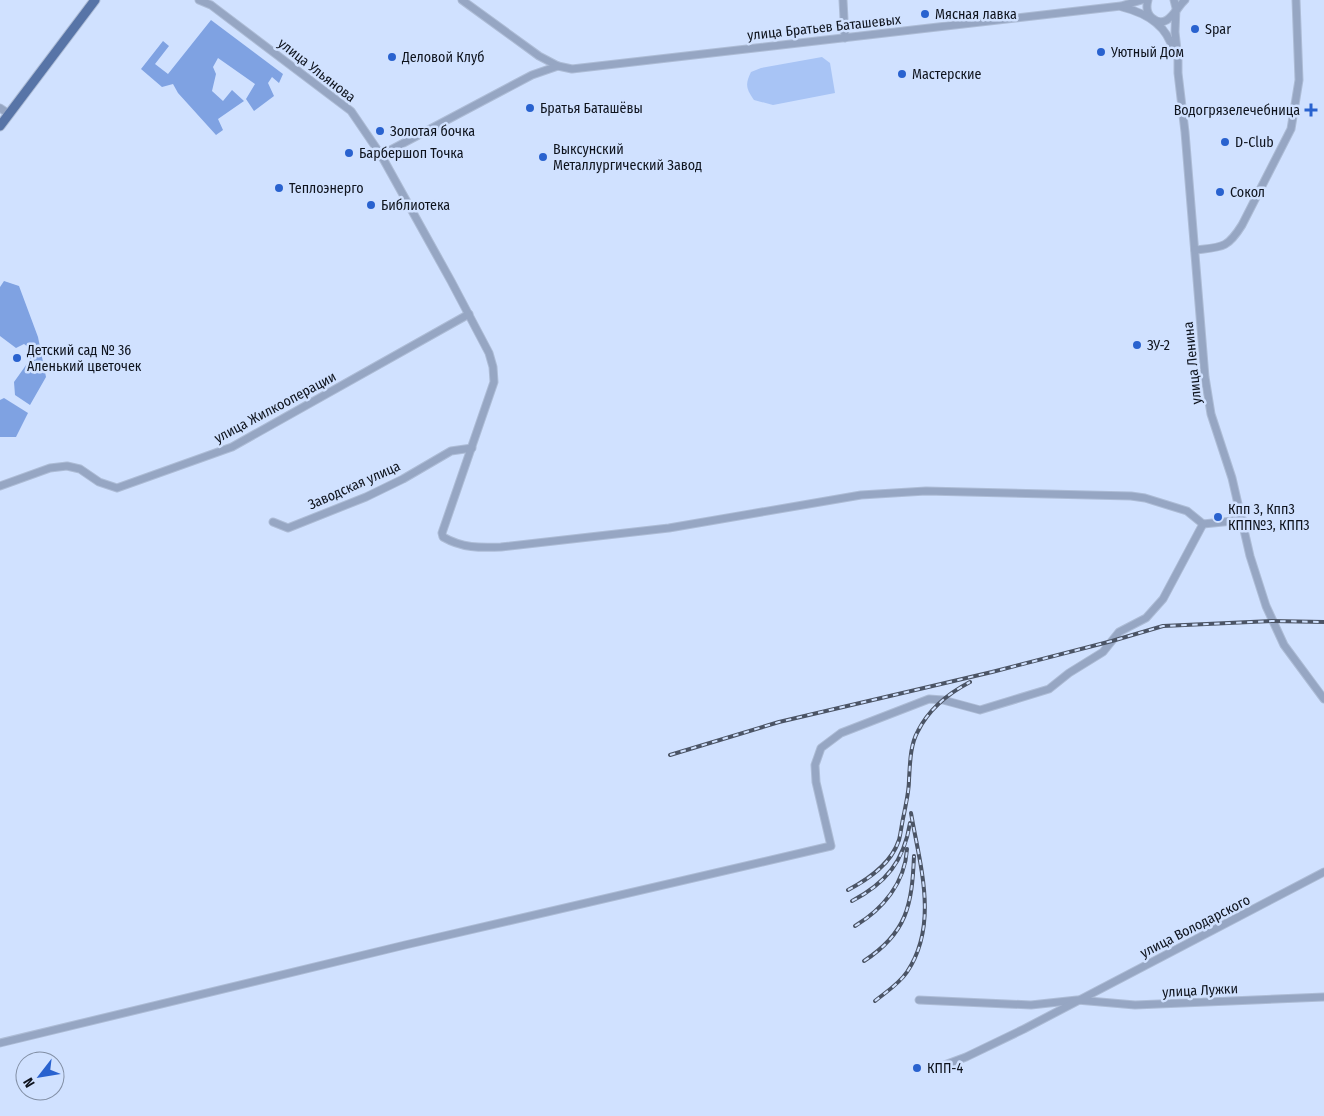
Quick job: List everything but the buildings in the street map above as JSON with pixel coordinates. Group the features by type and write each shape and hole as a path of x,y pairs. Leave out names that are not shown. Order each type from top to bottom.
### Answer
{"main road":[{"path":"0,126 95,0"}],"street":[{"name":"улица Ульянова","path":"199,0 212,5 344,105 357,119 381,156 489,353 493,367 494,382 442,533 443,537 452,542 478,548 501,548 669,528 861,495 926,491 1131,496 1145,498 1187,511 1203,524"},
{"path":"462,0 539,56 558,66"},
{"path":"843,0 845,38"},
{"name":"улица Братьев Баташевых","path":"381,156 532,75 558,66 572,69 1121,6 1142,0"},
{"name":"улица Братьев Баташевых","path":"1148,0 1146,7 1148,14 1162,28 1170,40 1178,70"},
{"name":"улица Ленина","path":"1174,0 1176,8 1178,70 1208,399 1214,426 1234,484 1255,574 1272,620 1290,655 1324,699"},
{"path":"1152,19 1160,22 1165,21 1172,16 1185,0"},
{"path":"1195,250 1225,246 1233,240 1291,129 1299,80 1296,0"},
{"name":"улица Братьев Баташевых","path":"1121,6 1152,19"},
{"path":"532,75 539,61 539,56"},
{"path":"0,108 9,114"},
{"name":"улица Жилкооперации","path":"0,486 50,468 67,466 80,469 99,482 117,488 211,456 232,447 468,314"},
{"name":"Заводская улица","path":"273,522 288,528 388,486 451,451 472,448"},
{"path":"0,1043 414,943 831,846 816,782 815,765 821,748 840,733 929,699 943,700 980,710 1050,689 1069,673 1103,652 1119,632 1146,618 1154,611 1163,600 1203,524 1242,520"},
{"name":"улица Володарского","path":"931,1070 966,1057 1024,1029 1324,872"},
{"name":"улица Лужки","path":"1077,1000 1134,1005 1324,997"},
{"path":"919,1000 1031,1005 1077,1000"}],"shaded area":[{"path":"211,20 283,74 279,83 272,77 268,83 274,96 254,111 246,99 255,84 218,58 213,67 216,74 212,91 223,101 232,90 244,101 218,119 223,130 216,135 178,93 173,84 162,87 141,69 163,41 169,46 155,64 168,74"},
{"path":"822,57 830,63 835,93 773,105 754,100 749,93 747,83 751,72 761,68"},
{"path":"4,281 19,286 38,337 46,377 30,405 15,395 14,382 29,361 31,349 24,344 16,348 0,336 0,287"},
{"path":"4,398 28,413 16,437 0,437 0,400"}],"railway":[{"path":"670,755 779,722 992,672 1163,626 1272,621 1324,622"},
{"path":"848,890 878,870 891,856 899,840 915,736 940,702 970,682"},
{"path":"875,1001 896,984 907,972 917,954 922,934 925,915 924,894 911,813"},
{"path":"852,901 875,887 892,869 903,849 910,823"},
{"path":"855,926 875,912 891,894 902,873 907,849"},
{"path":"864,961 890,940 904,916 909,903 914,856"}],"place":[{"name":"Мясная лавка","path":"925,14"},
{"name":"Spar","path":"1195,29"},
{"name":"Уютный Дом","path":"1101,52"},
{"name":"Деловой Клуб","path":"392,57"},
{"name":"Мастерские","path":"902,74"},
{"name":"Братья Баташёвы","path":"530,108"},
{"name":"Водогрязелечебница","path":"1311,110"},
{"name":"Золотая бочка","path":"380,131"},
{"name":"D-Club","path":"1225,142"},
{"name":"Барбершоп Точка","path":"349,153"},
{"name":"Выксунский Металлургический Завод","path":"543,157"},
{"name":"Теплоэнерго","path":"279,188"},
{"name":"Сокол","path":"1220,192"},
{"name":"Библиотека","path":"371,205"},
{"name":"ЗУ-2","path":"1137,345"},
{"name":"Детский сад № 36 Аленький цветочек","path":"17,358"},
{"name":"Кпп 3, Кпп3 КПП№3, КПП3","path":"1218,517"},
{"name":"КПП-4","path":"917,1068"}]}
